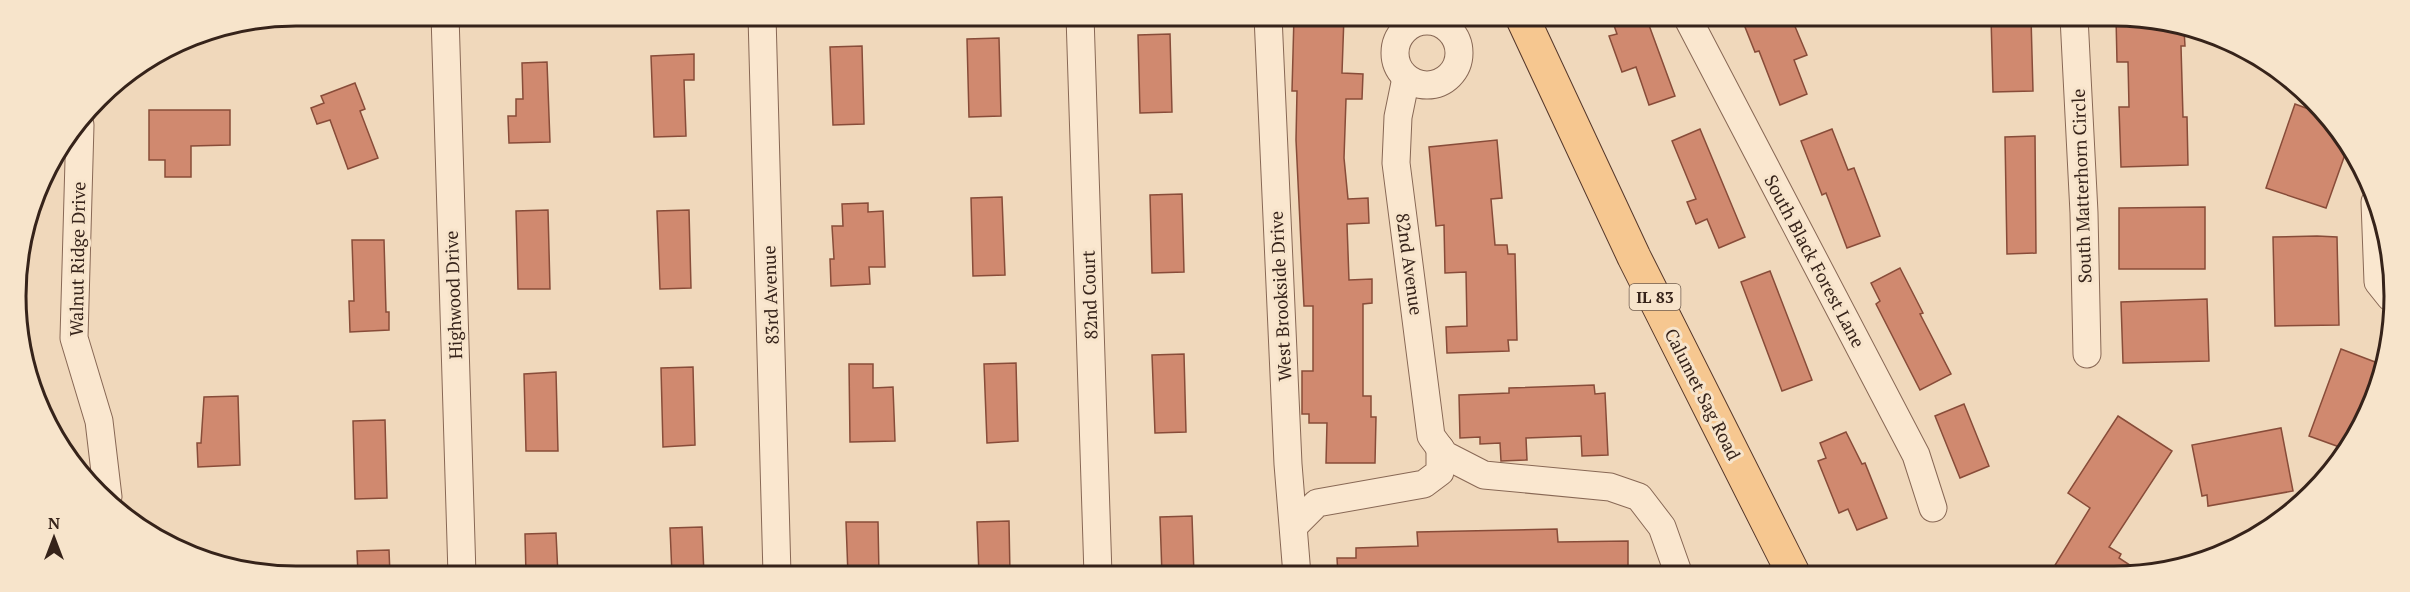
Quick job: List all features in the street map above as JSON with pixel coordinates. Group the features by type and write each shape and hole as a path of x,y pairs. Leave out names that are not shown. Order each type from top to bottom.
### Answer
{"main road":[{"name":"Calumet Sag Road","path":"1526,26 1634,257 1789,566"}],"street":[{"name":"Highwood Drive","path":"445,26 462,566"},
{"name":"83rd Avenue","path":"762,26 777,566"},
{"name":"82nd Court","path":"1080,26 1098,566"},
{"name":"West Brookside Drive","path":"1268,26 1288,464 1295,525 1297,566"},
{"path":"1410,26 1396,43 1395,59 1406,78 1411,82 1429,86 1444,81 1458,65 1460,56 1457,40 1444,26"},
{"name":"South Black Forest Lane","path":"1692,26 1916,455 1933,508"},
{"name":"South Matterhorn Circle","path":"2074,26 2084,213 2087,354"},
{"name":"82nd Avenue","path":"1406,78 1398,117 1396,163 1431,436 1440,448"},
{"name":"Walnut Ridge Drive","path":"80,133 74,338 99,421 107,489"},
{"path":"2376,231 2378,282 2384,290"},
{"path":"1295,525 1317,503 1424,484 1440,472 1440,448"},
{"path":"1440,448 1445,455 1484,475 1610,487 1639,497 1662,527 1676,566"}],"building":[{"path":"1294,26 1344,26 1342,73 1363,74 1362,99 1346,99 1344,158 1348,199 1368,198 1369,223 1347,224 1349,280 1372,279 1372,303 1363,304 1363,396 1371,396 1371,417 1376,417 1375,463 1326,463 1327,423 1309,423 1309,414 1302,414 1302,371 1313,371 1313,306 1304,306 1296,140 1297,91 1292,91"},
{"path":"1614,26 1649,26 1675,96 1649,105 1636,67 1622,72 1609,36 1617,34"},
{"path":"1745,26 1795,26 1807,55 1794,60 1807,94 1780,105 1759,51 1755,52"},
{"path":"1991,26 2031,26 2033,91 1993,92"},
{"path":"2116,26 2149,28 2184,35 2185,46 2181,46 2183,117 2187,117 2188,165 2121,167 2119,107 2129,107 2128,62 2117,62"},
{"path":"1170,34 1172,112 1140,113 1138,35"},
{"path":"999,38 1001,116 969,117 967,39"},
{"path":"862,46 864,124 833,125 830,47"},
{"path":"694,54 694,80 684,80 686,136 654,137 651,56"},
{"path":"547,62 550,142 509,143 508,116 516,116 516,99 523,99 522,63"},
{"path":"355,83 365,109 360,111 378,158 348,169 330,120 317,124 311,108 324,103 321,96"},
{"path":"2295,104 2309,109 2329,131 2345,155 2326,208 2266,188"},
{"path":"149,110 230,110 230,145 191,146 191,177 165,177 165,160 149,160"},
{"path":"1700,129 1745,237 1719,248 1707,219 1696,224 1687,202 1696,199 1672,141"},
{"path":"1832,129 1848,170 1854,168 1880,236 1847,248 1826,193 1822,195 1801,141"},
{"path":"2035,136 2036,253 2007,254 2005,137"},
{"path":"1497,140 1502,198 1491,199 1495,245 1507,245 1508,254 1515,254 1517,340 1508,340 1509,351 1447,353 1446,327 1467,326 1466,272 1445,273 1444,225 1436,226 1429,147"},
{"path":"1182,194 1184,272 1152,273 1150,195"},
{"path":"1002,197 1005,275 973,276 971,198"},
{"path":"868,203 868,212 883,211 885,267 869,267 870,284 831,286 830,259 834,259 832,226 843,226 842,204"},
{"path":"2205,207 2205,269 2119,269 2119,208"},
{"path":"548,210 550,289 518,289 516,211"},
{"path":"689,210 691,288 660,289 657,211"},
{"path":"2273,237 2337,237 2339,325 2275,326"},
{"path":"352,240 384,240 386,312 389,312 389,330 350,332 349,301 354,301"},
{"path":"1900,268 1923,313 1920,314 1951,374 1920,390 1876,304 1880,301 1871,283"},
{"path":"1770,271 1812,380 1782,391 1741,282"},
{"path":"2207,299 2209,361 2123,363 2121,302"},
{"path":"2341,349 2376,362 2357,416 2339,447 2309,436"},
{"path":"1184,354 1186,432 1155,433 1152,355"},
{"path":"1016,363 1018,441 987,443 984,364"},
{"path":"849,364 873,364 873,388 893,387 895,441 850,442"},
{"path":"693,367 695,445 663,447 661,368"},
{"path":"556,372 558,451 526,451 524,374"},
{"path":"1594,385 1595,394 1605,393 1608,455 1582,456 1581,436 1526,438 1527,460 1501,461 1500,443 1480,444 1480,437 1460,438 1459,395 1509,393 1509,388"},
{"path":"238,396 240,465 198,467 197,443 201,443 204,397"},
{"path":"1964,404 1989,466 1960,478 1935,416"},
{"path":"2118,416 2172,451 2109,547 2121,554 2119,558 2131,566 2055,566 2090,508 2068,493"},
{"path":"385,420 387,498 355,499 353,421"},
{"path":"2281,428 2293,491 2208,506 2207,495 2202,496 2192,445"},
{"path":"1846,432 1862,464 1865,463 1887,518 1857,530 1848,509 1839,513 1818,461 1826,458 1820,443"},
{"path":"1192,516 1194,566 1162,566 1160,517"},
{"path":"1009,521 1010,566 979,566 977,522"},
{"path":"846,522 878,522 879,566 848,566"},
{"path":"702,527 704,566 672,566 670,528"},
{"path":"1557,529 1558,542 1628,541 1628,566 1337,566 1337,558 1356,558 1356,548 1418,546 1417,532"},
{"path":"556,533 558,566 526,566 525,534"},
{"path":"389,550 390,566 358,566 357,551"}]}
